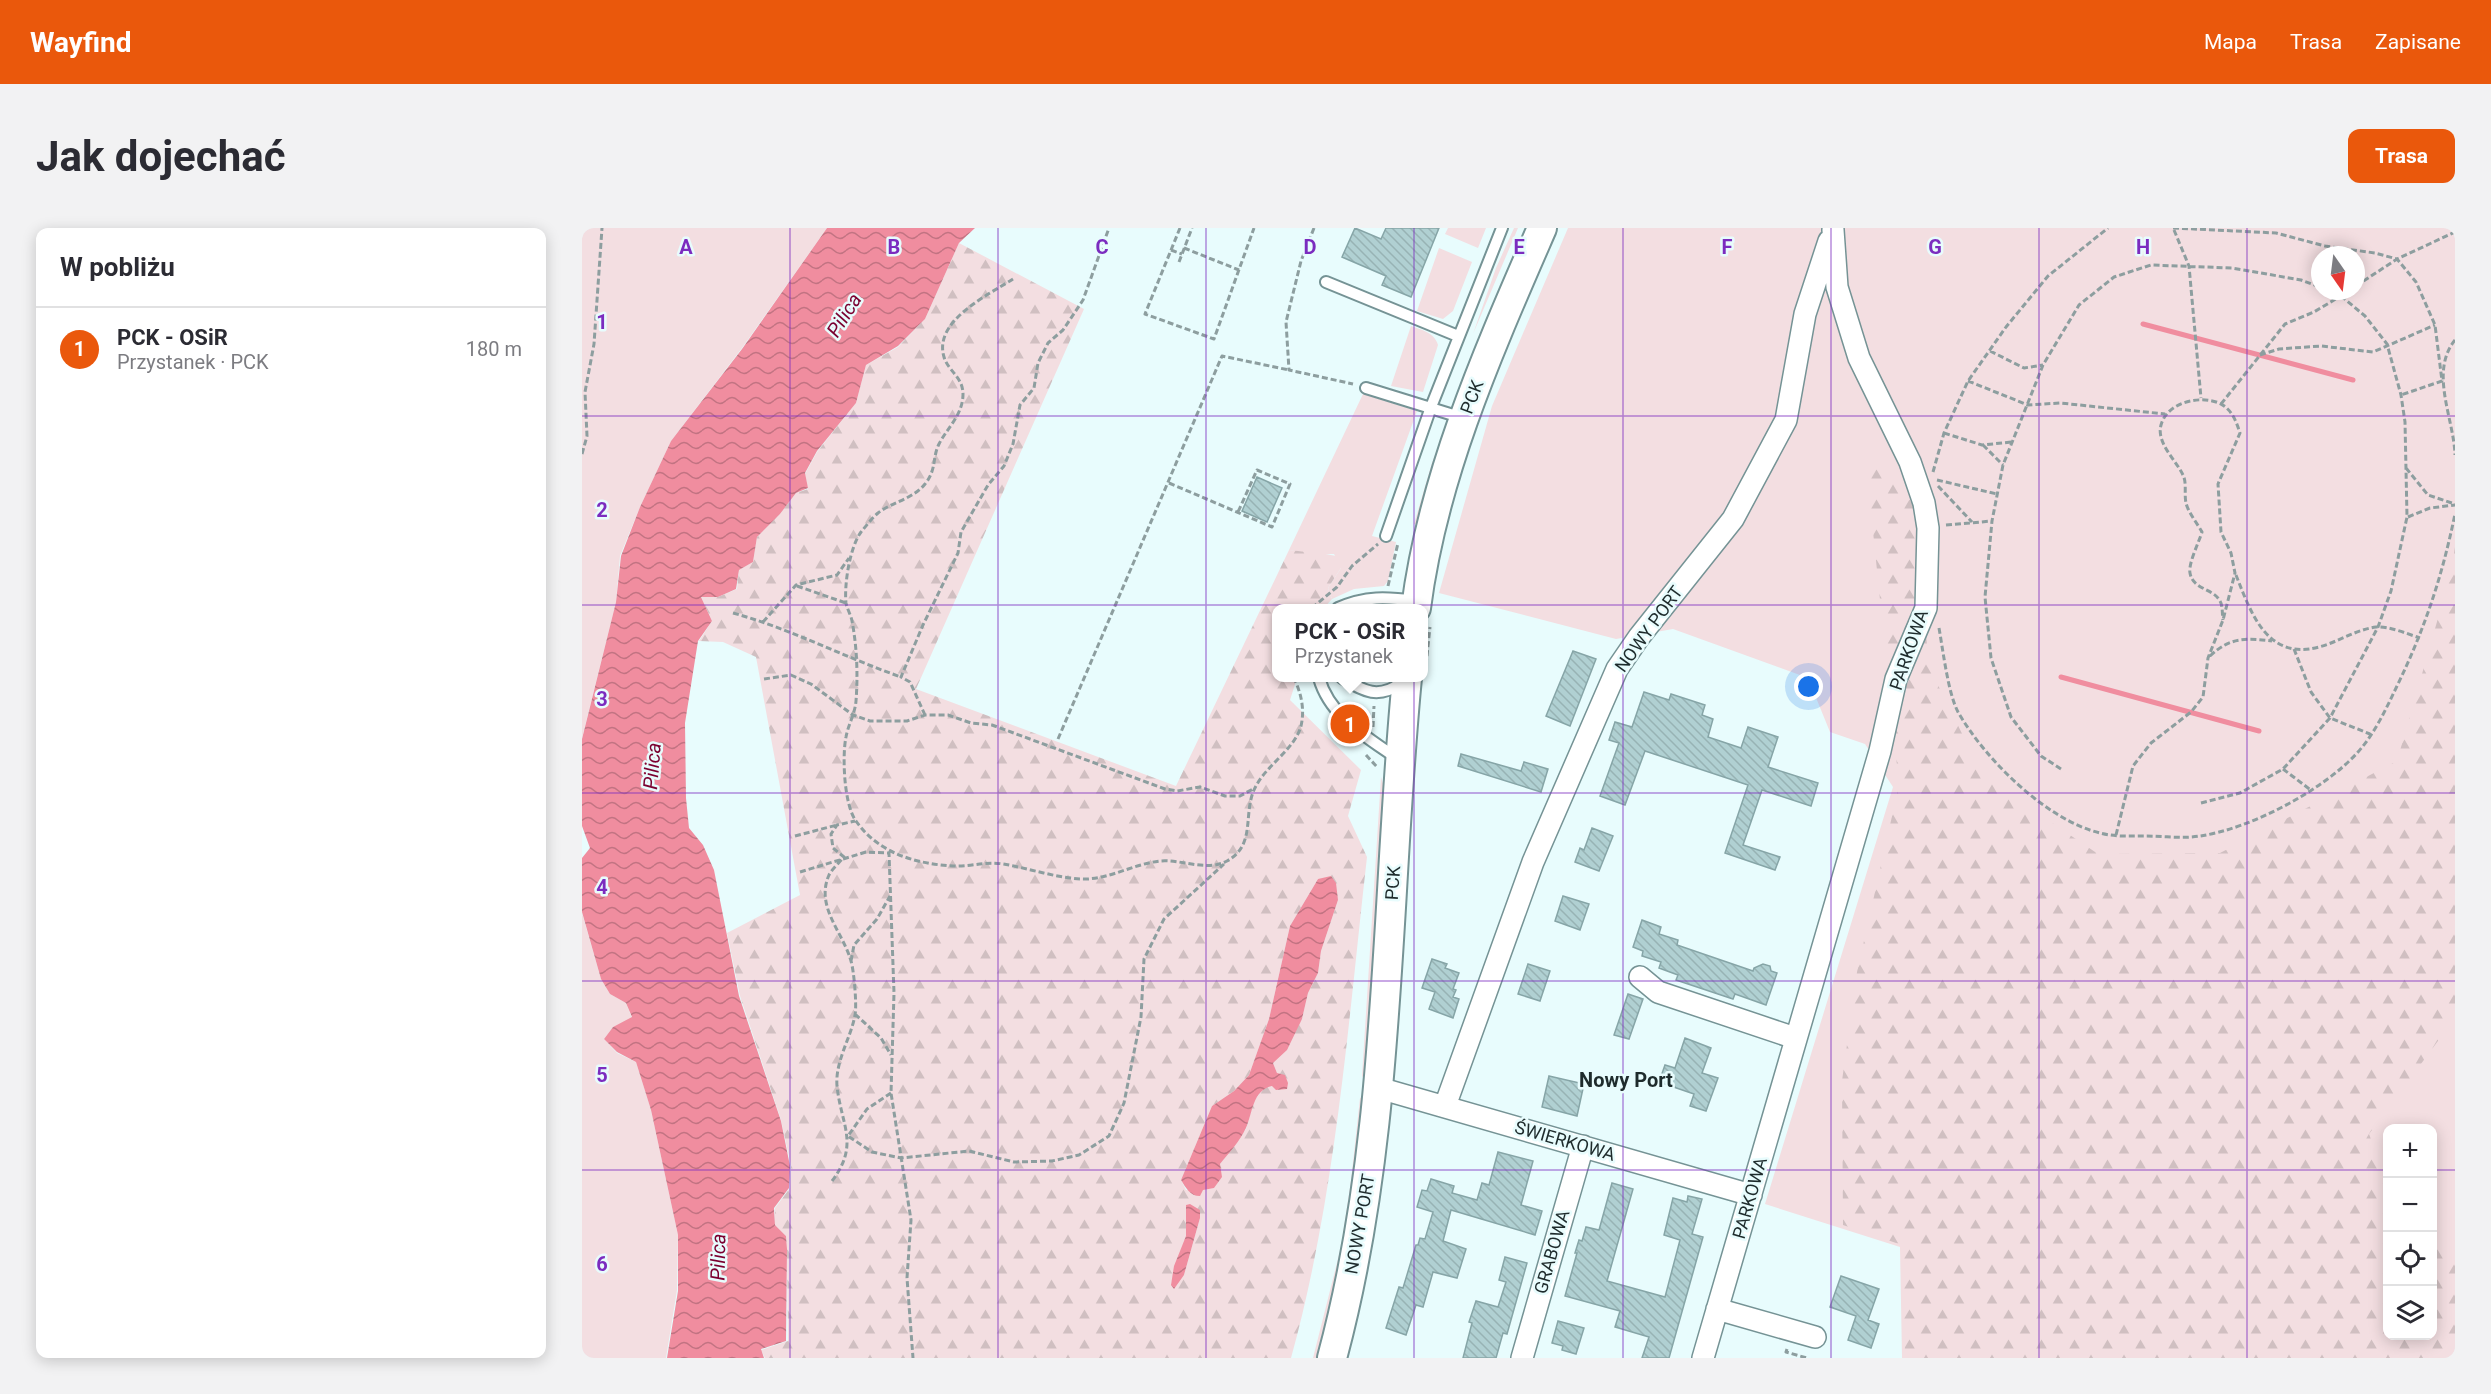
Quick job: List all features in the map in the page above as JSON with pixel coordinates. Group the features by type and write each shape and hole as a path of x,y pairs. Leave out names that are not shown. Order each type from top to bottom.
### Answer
{"street":[{"name":"PCK","path":"1422,604 1435,514 1464,418 1542,228"},
{"name":"PARKOWA","path":"1703,1358 1880,751 1896,679 1926,608 1928,528 1924,503 1910,462 1859,358 1837,287 1834,229"},
{"name":"NOWY PORT","path":"1445,1106 1533,862 1617,669 1639,637 1734,519 1786,420 1805,314 1834,229"},
{"name":"PCK","path":"1379,1088 1385,750 1411,682"},
{"path":"1640,976 1658,992 1795,1038"},
{"name":"NOWY PORT","path":"1332,1358 1345,1309 1368,1186 1379,1088"},
{"name":"ŚWIERKOWA","path":"1379,1088 1751,1195"},
{"name":"GRABOWA","path":"1522,1358 1583,1146"},
{"path":"1717,1309 1815,1337"}],"lane":[{"path":"1386,537 1431,407 1502,228"},
{"path":"1326,282 1458,336"},
{"path":"1366,388 1464,418"},
{"path":"1349,604 1358,600 1386,597 1402,604"},
{"path":"1321,682 1333,708 1385,750"},
{"path":"1349,682 1375,693 1392,689 1404,682"}],"path":[{"path":"582,454 587,436 585,392 594,344 602,228"},
{"path":"901,677 958,553 961,532 988,485 1004,466 1013,444 1020,405 1034,388 1038,363 1047,343 1063,330 1083,300 1108,228"},
{"path":"1180,228 1145,314 1214,339 1254,228"},
{"path":"1179,262 1192,228"},
{"path":"1289,370 1286,322 1301,261 1314,228"},
{"path":"1932,478 1944,433 1968,381 1989,351 2048,276 2108,228"},
{"path":"2201,399 2188,266 2173,229 2276,233 2325,246 2374,253 2397,259 2416,282 2435,325 2455,455"},
{"path":"2365,280 2397,259 2455,232"},
{"path":"1184,248 1239,270"},
{"path":"1171,250 1182,254"},
{"path":"2061,770 2041,756 2011,717 1991,658 1985,597 1992,521 2003,465 2043,365 2079,305 2114,277 2151,265 2232,268 2311,284"},
{"path":"763,621 796,585 837,575 850,557 859,534 878,513 906,499 924,486 935,468 938,446 955,422 963,395 958,375 945,360 942,345 949,327 969,306 1013,279"},
{"path":"2221,404 2285,324 2335,300"},
{"path":"2201,803 2240,793 2283,769 2330,718 2378,627 2391,591 2407,517 2401,395 2387,344 2365,315 2347,300"},
{"path":"2260,355 2279,349 2321,346 2373,352 2435,325"},
{"path":"2442,381 2450,347 2455,340"},
{"path":"1989,351 2024,368 2043,365"},
{"path":"1058,740 1222,356 1366,388"},
{"path":"1968,381 2028,405 2060,403 2166,414"},
{"path":"2401,395 2442,381"},
{"path":"2223,620 2221,602 2214,594 2198,587 2190,573 2190,560 2202,532 2186,504 2184,477 2162,441 2160,427 2166,414 2181,404 2201,399 2221,404 2234,416 2240,433 2218,484 2221,532 2231,553 2235,573 2250,611 2272,641"},
{"path":"1944,433 1983,445 2013,441"},
{"path":"1983,445 2003,465"},
{"path":"2405,466 2428,495 2455,505"},
{"path":"1169,482 1272,527 1290,484 1257,470 1238,512"},
{"path":"1932,478 1972,522"},
{"path":"1932,478 1997,494"},
{"path":"2407,517 2430,508 2455,505"},
{"path":"1938,625 1957,710 1982,749 2014,781 2053,812 2098,833 2200,837 2250,822 2312,791 2358,752 2384,714 2420,638 2444,568 2455,514"},
{"path":"1928,528 1992,521"},
{"path":"1318,604 1337,587 1352,566 1386,537"},
{"path":"850,557 846,603 852,621 857,662 856,705 845,739 846,802 855,821 889,853 894,993 891,1093 911,1220 907,1278 913,1358"},
{"path":"2116,835 2133,766 2151,742 2191,712 2203,697 2208,658 2223,620 2235,573"},
{"path":"796,585 846,603"},
{"path":"733,613 763,621 807,641 819,643 857,662 901,677 910,682 925,715"},
{"path":"2208,658 2220,646 2246,638 2272,641 2294,649 2318,647 2378,627 2420,638"},
{"path":"2294,649 2312,692 2330,718 2370,734"},
{"path":"764,679 791,675 811,684 853,716 870,721 906,721 925,715 948,715 971,723 992,725 1165,789 1177,791 1200,787 1225,796 1240,796 1255,788"},
{"path":"848,1136 872,1152 902,1158 969,1151 1014,1162 1052,1161 1079,1155 1109,1136 1124,1103 1141,1017 1144,958 1164,919 1225,862 1240,851 1248,835 1249,805 1255,788 1265,770 1295,740 1301,726 1303,707 1295,682"},
{"path":"1375,693 1385,750 1377,779"},
{"path":"1371,760 1385,750"},
{"path":"2283,769 2312,791"},
{"path":"795,836 855,821"},
{"path":"837,825 831,834 833,848 844,857"},
{"path":"800,872 866,852 889,853 955,866 982,862 999,863 1082,879 1105,876 1163,860 1206,866 1225,862"},
{"path":"844,857 829,876 825,900 833,924 851,961"},
{"path":"832,1181 843,1165 848,1136 837,1084 844,1047 855,1014 851,961 854,945 877,919 891,894"},
{"path":"855,1014 881,1038 892,1057"},
{"path":"848,1136 867,1109 891,1093"}],"green space":[{"path":"582,228 827,228 742,348 671,441 620,556 616,602 582,738"},
{"path":"1448,228 1486,228 1478,248 1445,234"},
{"path":"1514,228 1518,228 1473,334 1496,268"},
{"path":"1568,228 2455,228 2455,1358 1902,1358 1900,1247 1765,1204 1893,787 1865,744 1830,732 1808,678 1673,629 1616,639 1439,593 1492,406"},
{"path":"959,243 1084,309 916,689 1176,786 1289,550 1341,558 1341,568 1328,588 1332,599 1328,604 1272,604 1272,682 1296,682 1290,700 1361,770 1348,816 1367,857 1330,1172 1306,1297 1291,1358 765,1358 761,1350 788,1341 786,1236 775,1225 775,1208 790,1188 791,1166 781,1120 740,996 727,933 800,895 756,657 723,642 699,641 712,621 701,597 718,597 737,589 739,570 753,562 757,537 780,514 796,493 808,489 805,474 817,452 856,403 866,365 898,347 925,319","holes":["1318,879 1338,900 1321,951 1318,973 1308,993 1302,1019 1273,1063 1277,1073 1272,1086 1264,1088 1254,1101 1246,1129 1220,1164 1214,1188 1186,1190 1181,1180 1212,1106 1234,1091 1249,1075 1269,1019 1290,926","1200,1218 1184,1275 1171,1285 1181,1250"]},
{"path":"1439,248 1472,262 1453,311 1443,319 1417,311"},
{"path":"1411,326 1431,335 1438,345 1423,392 1391,386"},
{"path":"1363,394 1417,411 1372,536 1396,542 1388,581 1384,586 1354,589 1332,599 1328,588 1341,568 1334,554 1312,554 1289,550"},
{"path":"1448,421 1421,525 1414,524 1432,463"},
{"path":"1866,463 1913,491 1929,667 1983,776 2098,854 2220,853 2397,761 2451,573 2455,547 2455,1018 2369,1134 2383,1171 2383,1340 2437,1340 2437,1241 2455,1247 2455,1358 1905,1358 1902,1245 1843,1225 1842,1081 1857,972 1899,785"},
{"path":"1381,777 1385,790 1367,1081 1362,1076"},
{"path":"582,913 601,979 610,994 626,1003 632,1018 613,1027 604,1039 617,1053 636,1062 651,1110 678,1235 677,1290 666,1358 582,1358"},
{"path":"1370,1094 1323,1358 1313,1358 1341,1247 1360,1098"}],"water":[{"name":"Pilica","path":"827,228 975,228 959,243 925,319 898,346 866,365 856,403 817,451 805,473 808,488 796,493 780,514 757,537 753,562 739,570 736,589 718,597 701,597 712,621 698,641 685,723 686,798 689,828 703,845 714,870 739,996 781,1121 790,1166 789,1188 774,1208 775,1225 786,1236 786,1341 761,1349 764,1358 667,1358 678,1291 678,1235 651,1110 636,1062 617,1052 604,1039 613,1027 632,1017 626,1003 610,994 601,979 582,912 582,858 590,848 582,826 582,739 616,602 621,556 640,507 671,441 742,349"},
{"path":"1331,876 1336,883 1338,900 1321,951 1318,973 1308,993 1302,1019 1287,1050 1273,1063 1277,1073 1285,1075 1288,1083 1287,1089 1276,1090 1272,1086 1260,1092 1244,1133 1220,1164 1222,1177 1214,1188 1203,1190 1200,1196 1194,1195 1181,1180 1212,1106 1234,1091 1249,1075 1269,1019 1290,926 1318,879"},
{"path":"1190,1204 1200,1210 1200,1218 1184,1275 1174,1289 1171,1285 1174,1266 1186,1236 1186,1205"}],"building":[{"path":"1355,228 1381,239 1386,228 1439,228 1411,297 1382,285 1386,276 1342,257"},
{"path":"1257,477 1282,488 1267,522 1242,511"},
{"path":"1573,651 1596,659 1570,726 1546,716"},
{"path":"1644,692 1669,700 1671,694 1705,705 1702,715 1713,719 1708,737 1741,748 1748,727 1778,737 1768,767 1818,783 1811,806 1762,790 1743,845 1780,857 1775,870 1725,853 1748,785 1645,751 1625,805 1600,796 1619,743 1609,740 1615,722 1632,727"},
{"path":"1461,754 1521,771 1524,762 1548,769 1541,792 1458,766"},
{"path":"1592,828 1613,836 1599,871 1575,862 1580,848 1584,850"},
{"path":"1563,896 1589,904 1580,930 1555,921"},
{"path":"1642,920 1661,927 1659,934 1678,940 1677,945 1753,971 1754,968 1763,964 1770,966 1771,971 1777,973 1766,1005 1735,994 1733,999 1676,980 1678,975 1659,968 1661,962 1642,956 1643,951 1633,947"},
{"path":"1432,959 1447,964 1445,968 1459,973 1453,989 1456,990 1453,997 1459,999 1453,1018 1429,1009 1435,992 1422,988"},
{"path":"1528,964 1550,971 1540,1001 1518,994"},
{"path":"1628,994 1643,999 1629,1039 1614,1035"},
{"path":"1685,1038 1711,1048 1702,1073 1718,1078 1706,1111 1690,1106 1694,1094 1659,1082 1665,1065 1675,1068"},
{"path":"1549,1076 1584,1084 1577,1116 1542,1107"},
{"path":"1498,1152 1533,1161 1521,1205 1542,1211 1535,1235 1451,1210 1443,1241 1466,1249 1457,1278 1433,1272 1423,1307 1416,1305 1406,1335 1386,1328 1399,1287 1403,1288 1416,1245 1420,1238 1425,1239 1433,1212 1417,1207 1422,1190 1427,1191 1431,1179 1454,1186 1452,1193 1477,1200 1482,1183 1489,1185"},
{"path":"1612,1183 1633,1189 1607,1281 1665,1297 1680,1240 1664,1235 1673,1198 1687,1202 1688,1196 1702,1199 1692,1234 1703,1237 1669,1358 1642,1358 1649,1337 1615,1327 1620,1311 1565,1296 1579,1240 1582,1241 1586,1227 1599,1230"},
{"path":"1505,1257 1527,1263 1507,1334 1503,1333 1496,1358 1463,1358 1472,1323 1469,1322 1476,1301 1498,1307 1506,1282 1499,1280"},
{"path":"1841,1276 1879,1289 1868,1320 1879,1324 1871,1348 1848,1340 1856,1316 1830,1307"},
{"path":"1558,1321 1584,1328 1576,1354 1562,1350 1563,1346 1552,1343"}],"waterway":[{"path":"2143,324 2353,380"},
{"path":"2061,677 2259,731"}],"place":[{"name":"PCK - OSiR","path":"1350,724"}],"district":[{"name":"Nowy Port","path":"1626,1080"}]}
